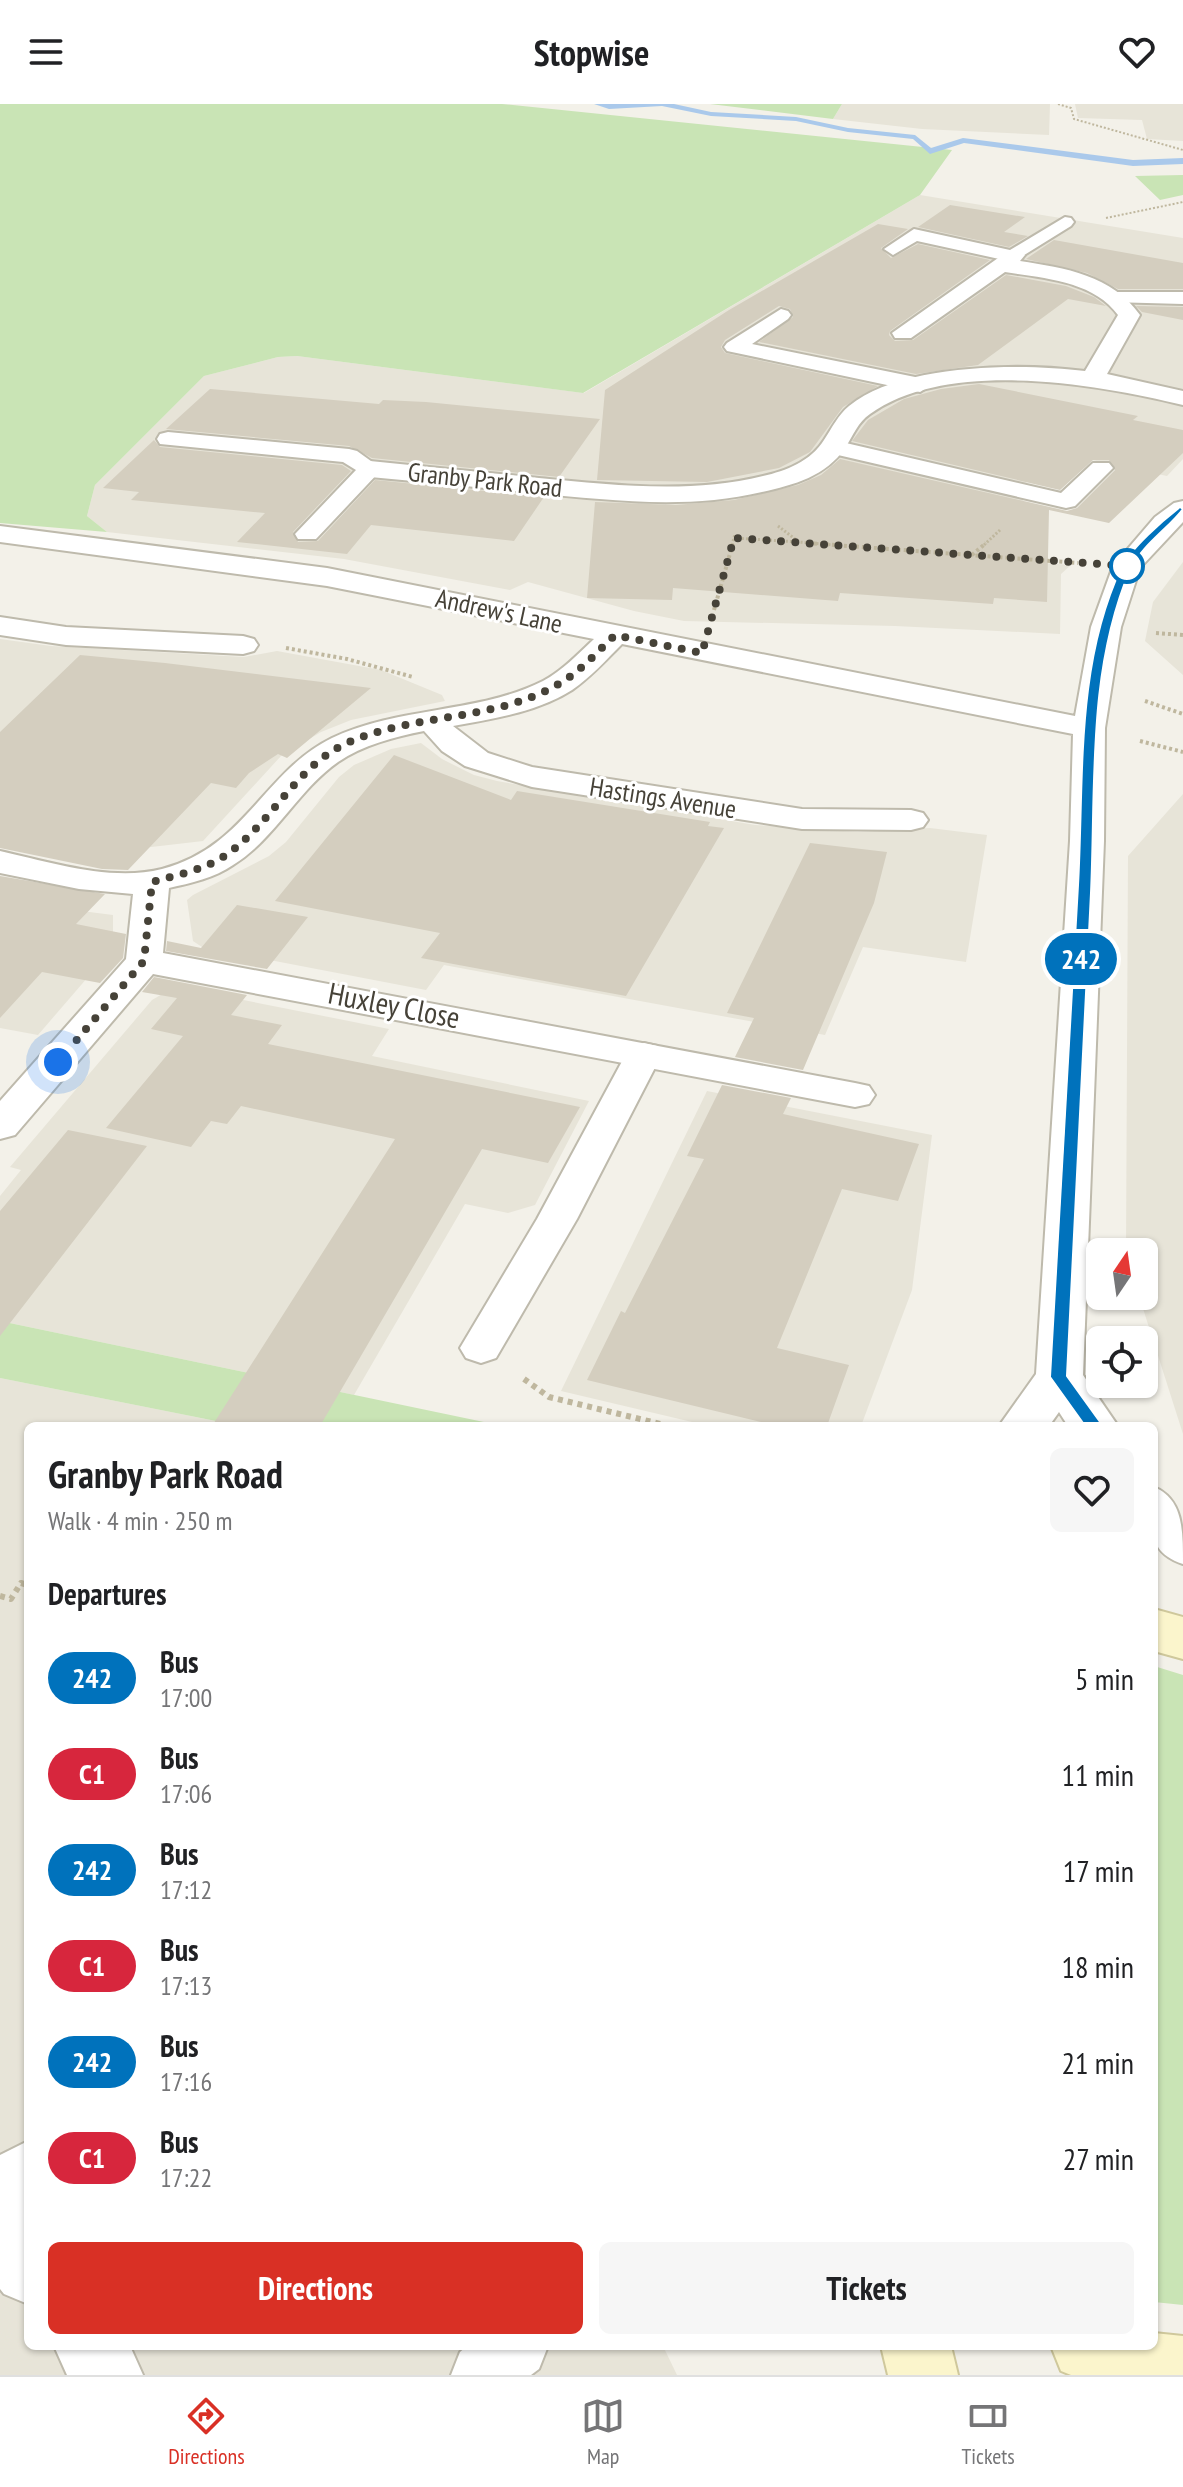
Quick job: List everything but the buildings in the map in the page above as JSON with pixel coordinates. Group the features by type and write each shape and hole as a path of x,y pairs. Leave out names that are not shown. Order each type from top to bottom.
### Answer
{"street":[{"path":"903,333 1010,259 1096,287 1117,298 1129,315 1093,378"},
{"name":"Granby Park Road","path":"370,469 636,495 747,494 818,463 833,447 846,422 861,408 886,395 920,385 984,376 1093,378 1183,398"},
{"path":"1026,1422 1059,1377 1087,841 1089,728 1106,627 1127,566 1165,523 1183,509"},
{"name":"Andrew's Lane","path":"0,534 327,577 1089,728"},
{"path":"0,626 66,636 243,645"},
{"path":"0,862 89,878 152,882 210,864 251,833 307,771 344,744 532,698 557,685 615,635"},
{"path":"136,665 156,641"},
{"name":"Hastings Avenue","path":"433,721 449,744 465,754 505,771 532,777 802,819 911,820"},
{"path":"0,1126 144,961 152,882"},
{"name":"Huxley Close","path":"144,961 855,1095"},
{"path":"1059,1377 1091,1422"},
{"path":"1158,1511 1183,1544"},
{"path":"1158,1631 1183,1638"},
{"path":"0,2200 24,2178"},
{"path":"0,2234 24,2265"},
{"path":"92,2350 108,2375"},
{"path":"917,2350 923,2375"},
{"path":"1097,2350 1144,2367 1183,2371"}],"lane":[{"path":"893,249 914,235 965,243 1010,259 1065,222"},
{"path":"1117,298 1183,298"},
{"path":"781,315 734,347 920,385"},
{"path":"168,439 349,456 370,469 307,534"},
{"path":"833,447 1066,501 1101,468"},
{"path":"481,1348 557,1219 644,1054"},
{"path":"483,2375 511,2350"}],"path":[{"path":"1058,104 1071,108 1074,119 1183,150"},
{"path":"702,653 747,494 799,542"},
{"path":"734,538 1127,566"},
{"path":"243,645 304,650 395,670 452,693 475,713"},
{"path":"1133,697 1183,714"},
{"path":"481,1348 549,1397 652,1422"},
{"path":"0,1596 11,1599 21,1583 24,1584"}],"shaded area":[{"path":"842,104 1050,104 1049,135 922,129 833,119"},
{"path":"1075,104 1183,104 1183,141 1147,139 1142,120 1078,118"},
{"path":"920,195 1183,238 1183,459 1167,476 1059,453 1015,493 1027,497 967,551 966,557 1071,565 1061,574 1060,634 684,621 634,611 528,582 510,590 344,559 107,532 87,516 95,485 204,376 278,357 297,356 584,393"},
{"path":"1183,562 1183,675 1145,641 1153,602"},
{"path":"0,639 51,646 244,657 277,651 381,670 442,695 445,701 351,720 321,732 281,756 203,841 134,849 0,830"},
{"path":"421,743 442,759 474,775 497,781 755,825 858,832 930,828 987,835 966,962 863,947 825,1035 444,965 426,990 202,947 193,941 187,900 269,856 286,842 339,777 354,765 391,749"},
{"path":"1183,794 1183,1434 1158,1356 1158,1326 1149,1326 1143,1310 1158,1310 1158,1238 1126,1238 1128,856"},
{"path":"0,895 50,907 113,915 113,948 38,1035 0,1028"},
{"path":"193,990 389,1029 372,1056 589,1101 535,1205 508,1213 465,1204 354,1395 0,1321 0,1196 21,1170 10,1167 152,1000 164,993"},
{"path":"707,1091 932,1135 912,1290 862,1422 692,1422 561,1391"},
{"path":"0,1378 221,1422 24,1422 24,2350 665,2350 677,2375 0,2375"}],"green space":[{"path":"0,104 502,104 952,150 920,195 583,393 297,356 278,357 204,376 95,485 87,516 107,532 0,523"},
{"path":"710,104 842,104 833,119"},
{"path":"1183,175 1183,195 1160,200 1135,176"},
{"path":"0,1321 484,1422 221,1422 0,1378"},
{"path":"1158,1667 1183,1675 1183,2305 1158,2302"}],"waterway":[{"path":"598,104 609,107 662,104 711,114 796,119 848,130 915,137 930,151 963,140 1133,163 1183,161"}],"bus line":[{"name":"242","path":"1091,1422 1059,1377 1087,841 1089,728 1106,627 1127,566 1165,523 1183,509"}],"route":[{"path":"58,1062 144,961 152,882 210,864 228,853 251,833 307,771 344,744 532,698 578,670 615,635 702,653 734,538 1127,566"}]}
